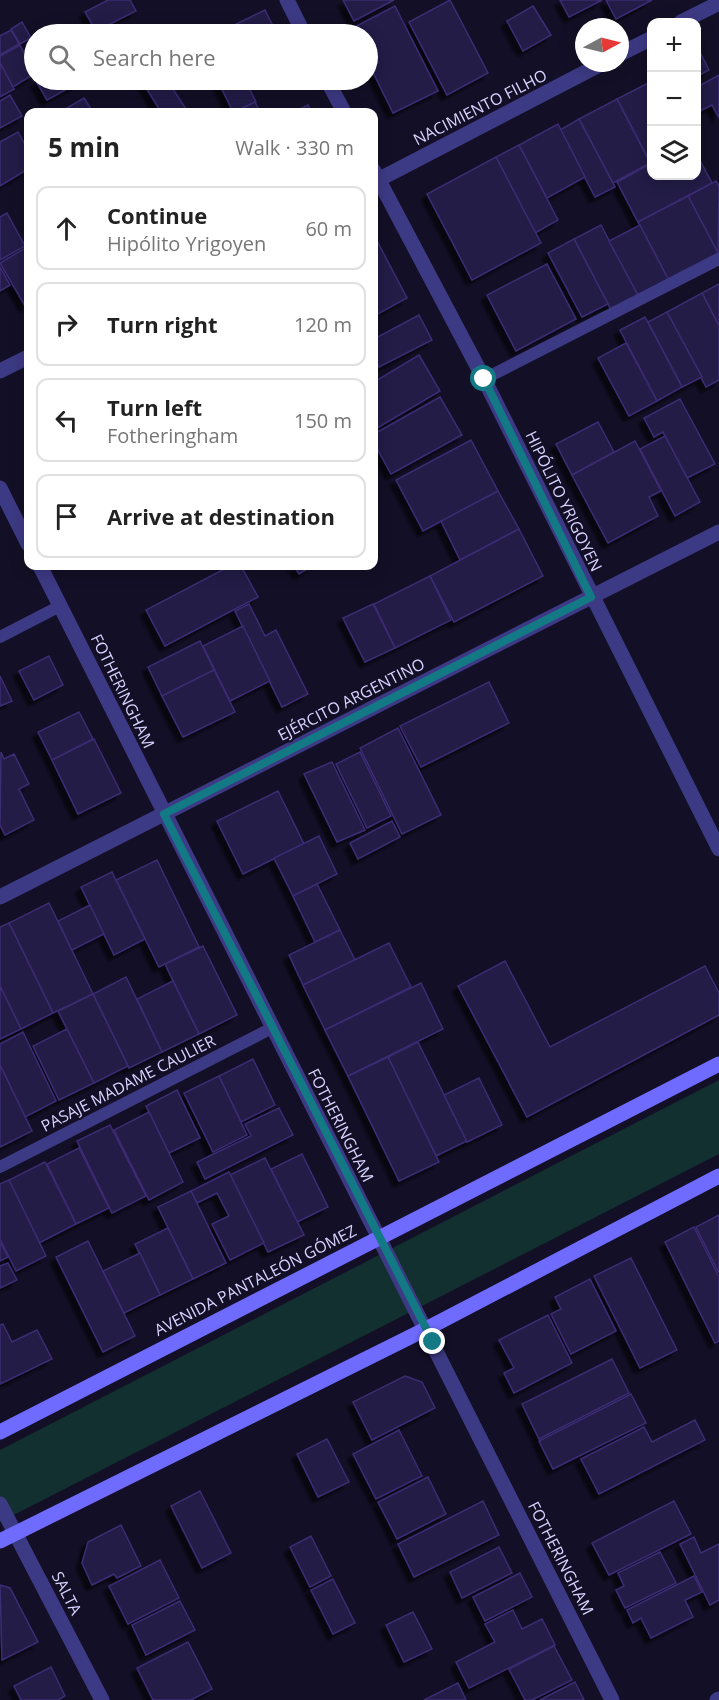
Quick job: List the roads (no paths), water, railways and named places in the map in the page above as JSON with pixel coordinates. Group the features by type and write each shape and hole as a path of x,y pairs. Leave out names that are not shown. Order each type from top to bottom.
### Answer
{"main road":[{"name":"AVENIDA PANTALEÓN GÓMEZ","path":"0,1432 377,1237 719,1064"},
{"path":"0,1541 426,1329 719,1176"}],"street":[{"path":"287,0 299,24"},
{"path":"689,18 719,3"},
{"path":"629,49 647,40"},
{"name":"NACIMIENTO FILHO","path":"378,176 585,72"},
{"path":"332,90 342,108"},
{"name":"HIPÓLITO YRIGOYEN","path":"378,184 484,379 719,849"},
{"path":"0,371 24,359"},
{"path":"0,488 24,536"},
{"name":"EJÉRCITO ARGENTINO","path":"0,897 719,532"},
{"name":"FOTHERINGHAM","path":"42,570 612,1700"},
{"name":"SALTA","path":"0,1504 102,1700"}],"lane":[{"path":"484,379 719,259"},
{"path":"0,637 60,606"},
{"name":"PASAJE MADAME CAULIER","path":"0,1167 272,1028"}]}
